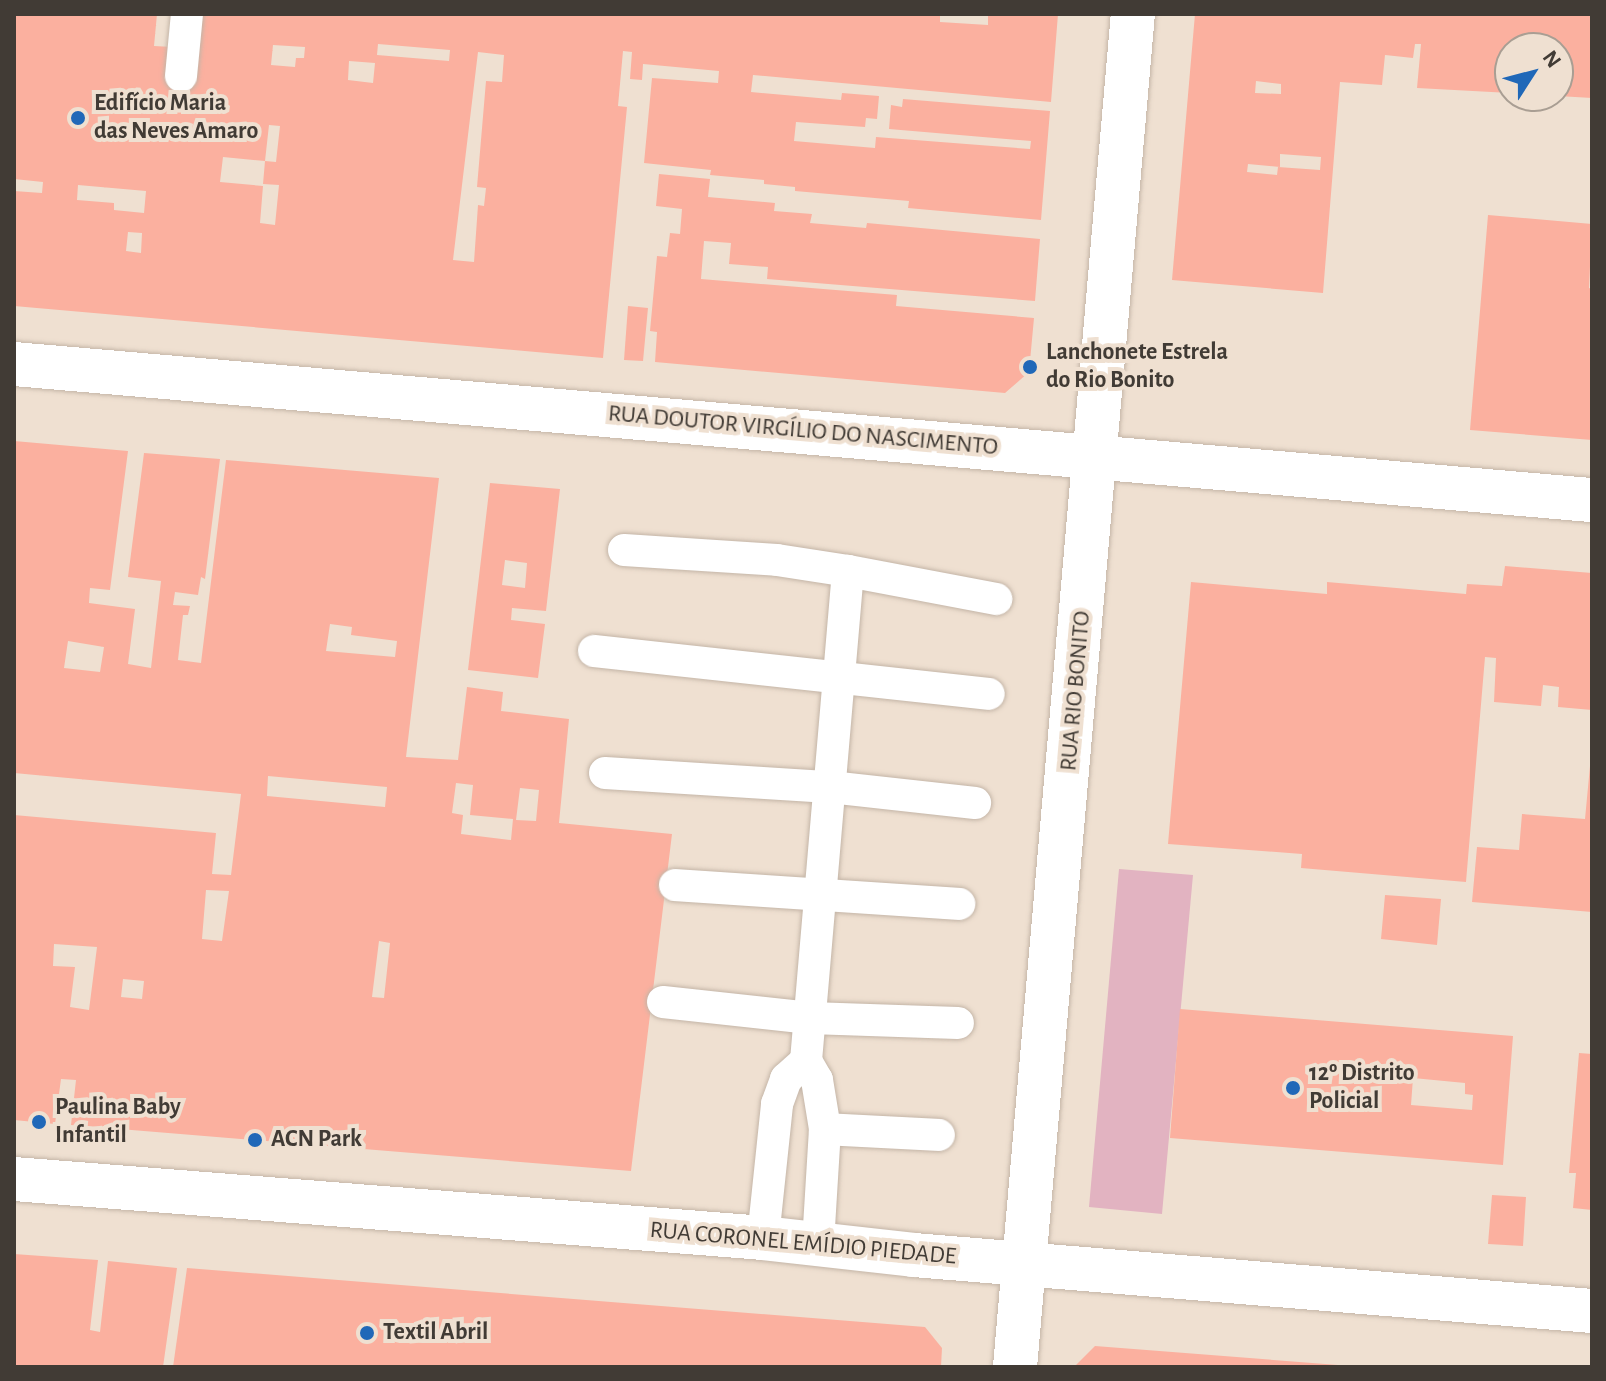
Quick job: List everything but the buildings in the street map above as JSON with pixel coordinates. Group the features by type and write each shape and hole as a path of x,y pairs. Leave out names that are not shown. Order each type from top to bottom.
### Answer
{"street":[{"name":"RUA RIO BONITO","path":"1015,1367 1133,14"},
{"name":"RUA DOUTOR VIRGÍLIO DO NASCIMENTO","path":"14,364 1592,500"},
{"name":"RUA CORONEL EMÍDIO PIEDADE","path":"14,1179 763,1238 1025,1264 1592,1311"}],"lane":[{"path":"181,76 187,14"},
{"path":"624,550 777,560 996,599"},
{"path":"818,1244 825,1129 817,1080 806,1061 848,571"},
{"path":"594,651 989,694"},
{"path":"605,773 830,787 975,803"},
{"path":"675,885 959,904"},
{"path":"663,1002 810,1018 958,1023"},
{"path":"763,1238 777,1104 786,1079 806,1061"},
{"path":"825,1129 939,1135"}],"shaded area":[{"path":"1119,869 1193,875 1162,1214 1089,1207"}],"place":[{"name":"Edifício Maria das Neves Amaro","path":"78,118"},
{"name":"Lanchonete Estrela do Rio Bonito","path":"1030,367"},
{"name":"12º Distrito Policial","path":"1293,1088"},
{"name":"Paulina Baby Infantil","path":"39,1122"},
{"name":"ACN Park","path":"255,1140"},
{"name":"Textil Abril","path":"367,1333"}]}
